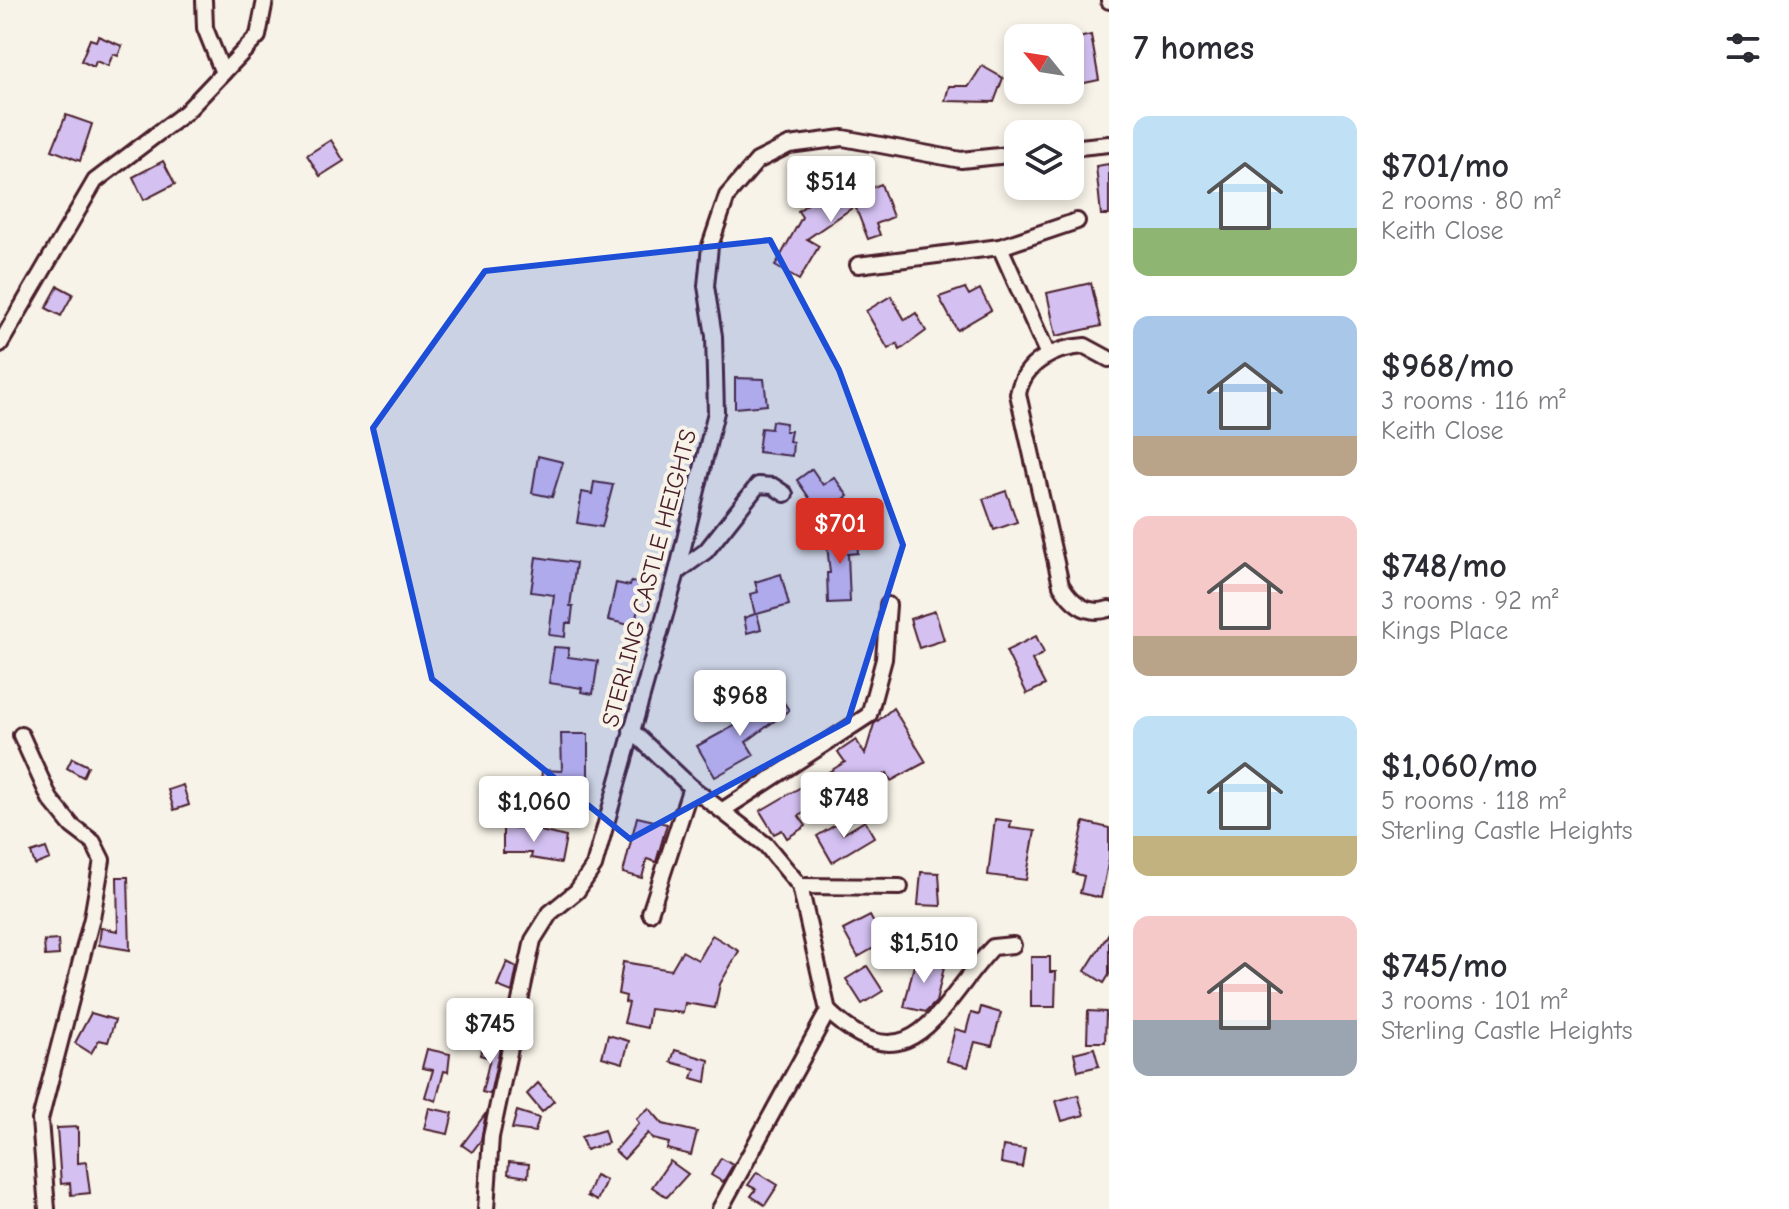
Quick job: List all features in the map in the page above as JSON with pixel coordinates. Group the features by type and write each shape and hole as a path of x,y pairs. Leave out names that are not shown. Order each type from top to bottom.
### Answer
{"street":[{"path":"204,0 205,28 223,73"},
{"path":"0,344 95,181 186,112 258,36 265,0"},
{"name":"STERLING CASTLE HEIGHTS","path":"486,1209 491,1137 533,940 550,913 577,891 594,866 677,572 716,412 714,336 706,286 710,246 727,196 757,161 789,145 843,138 961,160 1004,155"},
{"path":"1084,147 1109,144"},
{"path":"858,265 1000,247 1077,221"},
{"path":"1000,247 1048,355"},
{"path":"1109,359 1085,346 1048,355 1032,365 1018,394 1061,585 1069,598 1091,611 1109,609"},
{"path":"677,572 706,551 758,485 773,486 785,494"},
{"path":"723,810 869,715 884,659 888,605"},
{"path":"631,730 691,787 766,845 800,886 828,1011 846,1029 875,1043 902,1044 929,1027 993,947 1013,945"},
{"path":"21,735 50,799 72,826 93,842 102,860 92,918 40,1120 47,1209"},
{"path":"650,913 691,787"},
{"path":"800,886 900,887"},
{"path":"720,1209 828,1011"}],"highlighted area":[{"path":"770,240 839,370 903,545 848,721 630,839 432,679 373,428 485,271"}],"building":[{"path":"1091,35 1099,80 1084,83 1084,37"},
{"path":"98,36 122,46 118,56 113,54 108,66 96,61 94,67 81,61 90,39 96,41"},
{"path":"982,66 1003,78 994,102 945,101 949,86 969,86"},
{"path":"66,115 92,124 80,161 52,150"},
{"path":"331,140 344,161 320,176 307,155"},
{"path":"163,161 175,184 144,200 133,177"},
{"path":"1109,164 1109,215 1101,215 1096,166"},
{"path":"881,184 893,217 876,224 880,235 868,239 855,206 807,239 819,246 799,280 775,266 802,217 798,211 834,185 844,199"},
{"path":"1091,283 1101,326 1056,336 1047,293"},
{"path":"58,286 73,294 61,316 46,308"},
{"path":"965,288 969,295 980,289 991,310 957,330 939,297"},
{"path":"891,296 905,320 916,313 926,331 900,350 897,344 888,349 866,311"},
{"path":"735,378 764,379 767,405 735,408"},
{"path":"772,421 786,423 785,431 791,431 792,456 758,452 761,428 771,429"},
{"path":"538,456 563,462 552,497 532,493"},
{"path":"812,469 823,485 834,477 848,496 821,515 797,480"},
{"path":"594,482 613,485 602,527 577,523 582,492 592,494"},
{"path":"1006,491 1017,522 994,530 983,499"},
{"path":"856,533 858,553 848,554 850,602 828,603 827,573 830,573 826,536"},
{"path":"536,557 576,563 570,606 573,606 571,623 566,623 565,637 549,635 554,595 531,592"},
{"path":"781,574 789,605 757,614 761,629 747,633 744,618 755,614 750,594 758,592 755,582"},
{"path":"631,582 644,584 634,626 608,620 616,583 630,586"},
{"path":"935,611 944,640 919,648 910,619"},
{"path":"1036,636 1044,653 1032,660 1045,685 1027,694 1006,651"},
{"path":"554,647 569,648 568,657 598,661 593,694 581,692 582,688 549,683"},
{"path":"778,694 789,710 746,742 754,755 715,777 697,746 736,725"},
{"path":"893,708 926,762 891,781 887,773 844,800 827,773 845,762 838,752 856,740 865,754 874,724"},
{"path":"561,734 588,734 588,801 540,794 542,770 562,771"},
{"path":"72,758 88,766 83,777 67,768"},
{"path":"183,785 189,805 174,810 168,790"},
{"path":"801,787 813,807 799,816 806,826 787,838 782,830 774,834 760,811"},
{"path":"637,817 667,824 656,862 647,859 642,878 623,873"},
{"path":"995,819 1011,821 1010,828 1035,831 1026,880 988,875"},
{"path":"865,821 874,837 832,862 817,836 837,824 843,834"},
{"path":"1084,822 1109,828 1109,859 1101,898 1080,893 1084,876 1073,873"},
{"path":"503,828 528,828 566,837 561,863 531,858 532,853 503,853"},
{"path":"46,848 50,859 35,865 31,853"},
{"path":"921,872 939,873 941,906 918,905"},
{"path":"117,877 128,877 130,950 99,945 101,928 118,931"},
{"path":"870,916 884,942 858,957 843,930"},
{"path":"1109,933 1109,975 1104,983 1085,971"},
{"path":"712,935 739,951 720,984 715,1008 685,1003 683,1013 650,1009 647,1028 624,1023 629,1003 625,1002 626,996 618,994 623,962 671,970 682,951 698,960"},
{"path":"58,940 59,955 45,956 44,941"},
{"path":"916,957 945,963 936,1002 926,1012 904,1007"},
{"path":"1031,957 1050,957 1050,972 1056,972 1055,1007 1031,1007"},
{"path":"507,962 517,967 512,992 497,986"},
{"path":"867,966 883,991 862,1004 846,979"},
{"path":"981,1007 1001,1013 992,1046 975,1042 968,1067 947,1061 955,1029 966,1032 971,1013 979,1015"},
{"path":"1088,1011 1106,1012 1105,1042 1087,1042"},
{"path":"91,1013 115,1020 108,1042 99,1040 91,1053 75,1043"},
{"path":"608,1035 629,1041 623,1063 602,1057"},
{"path":"483,1044 500,1048 490,1094 482,1092 490,1058 480,1055"},
{"path":"1094,1048 1099,1066 1078,1071 1074,1053"},
{"path":"427,1049 450,1054 448,1072 444,1071 436,1101 425,1097 433,1070 422,1068"},
{"path":"675,1050 709,1060 706,1082 692,1078 695,1069 671,1062"},
{"path":"538,1083 554,1101 542,1112 527,1094"},
{"path":"1078,1095 1084,1115 1062,1121 1056,1101"},
{"path":"429,1108 453,1113 448,1134 424,1129"},
{"path":"649,1108 663,1124 697,1132 691,1155 667,1149 669,1143 653,1139 648,1133 624,1159 615,1151 639,1123 636,1119"},
{"path":"517,1111 539,1118 535,1132 512,1129"},
{"path":"486,1113 481,1140 472,1152 462,1145"},
{"path":"78,1127 78,1163 86,1162 90,1193 71,1195 70,1183 61,1184 57,1128"},
{"path":"604,1130 608,1143 586,1150 581,1137"},
{"path":"1003,1146 1025,1149 1022,1167 1001,1163"},
{"path":"721,1158 733,1165 723,1182 711,1175"},
{"path":"670,1161 688,1174 667,1197 652,1187"},
{"path":"509,1162 529,1164 528,1177 508,1174"},
{"path":"757,1172 778,1185 765,1205 751,1196 756,1189 748,1185"},
{"path":"595,1175 606,1180 597,1201 587,1196"}]}
